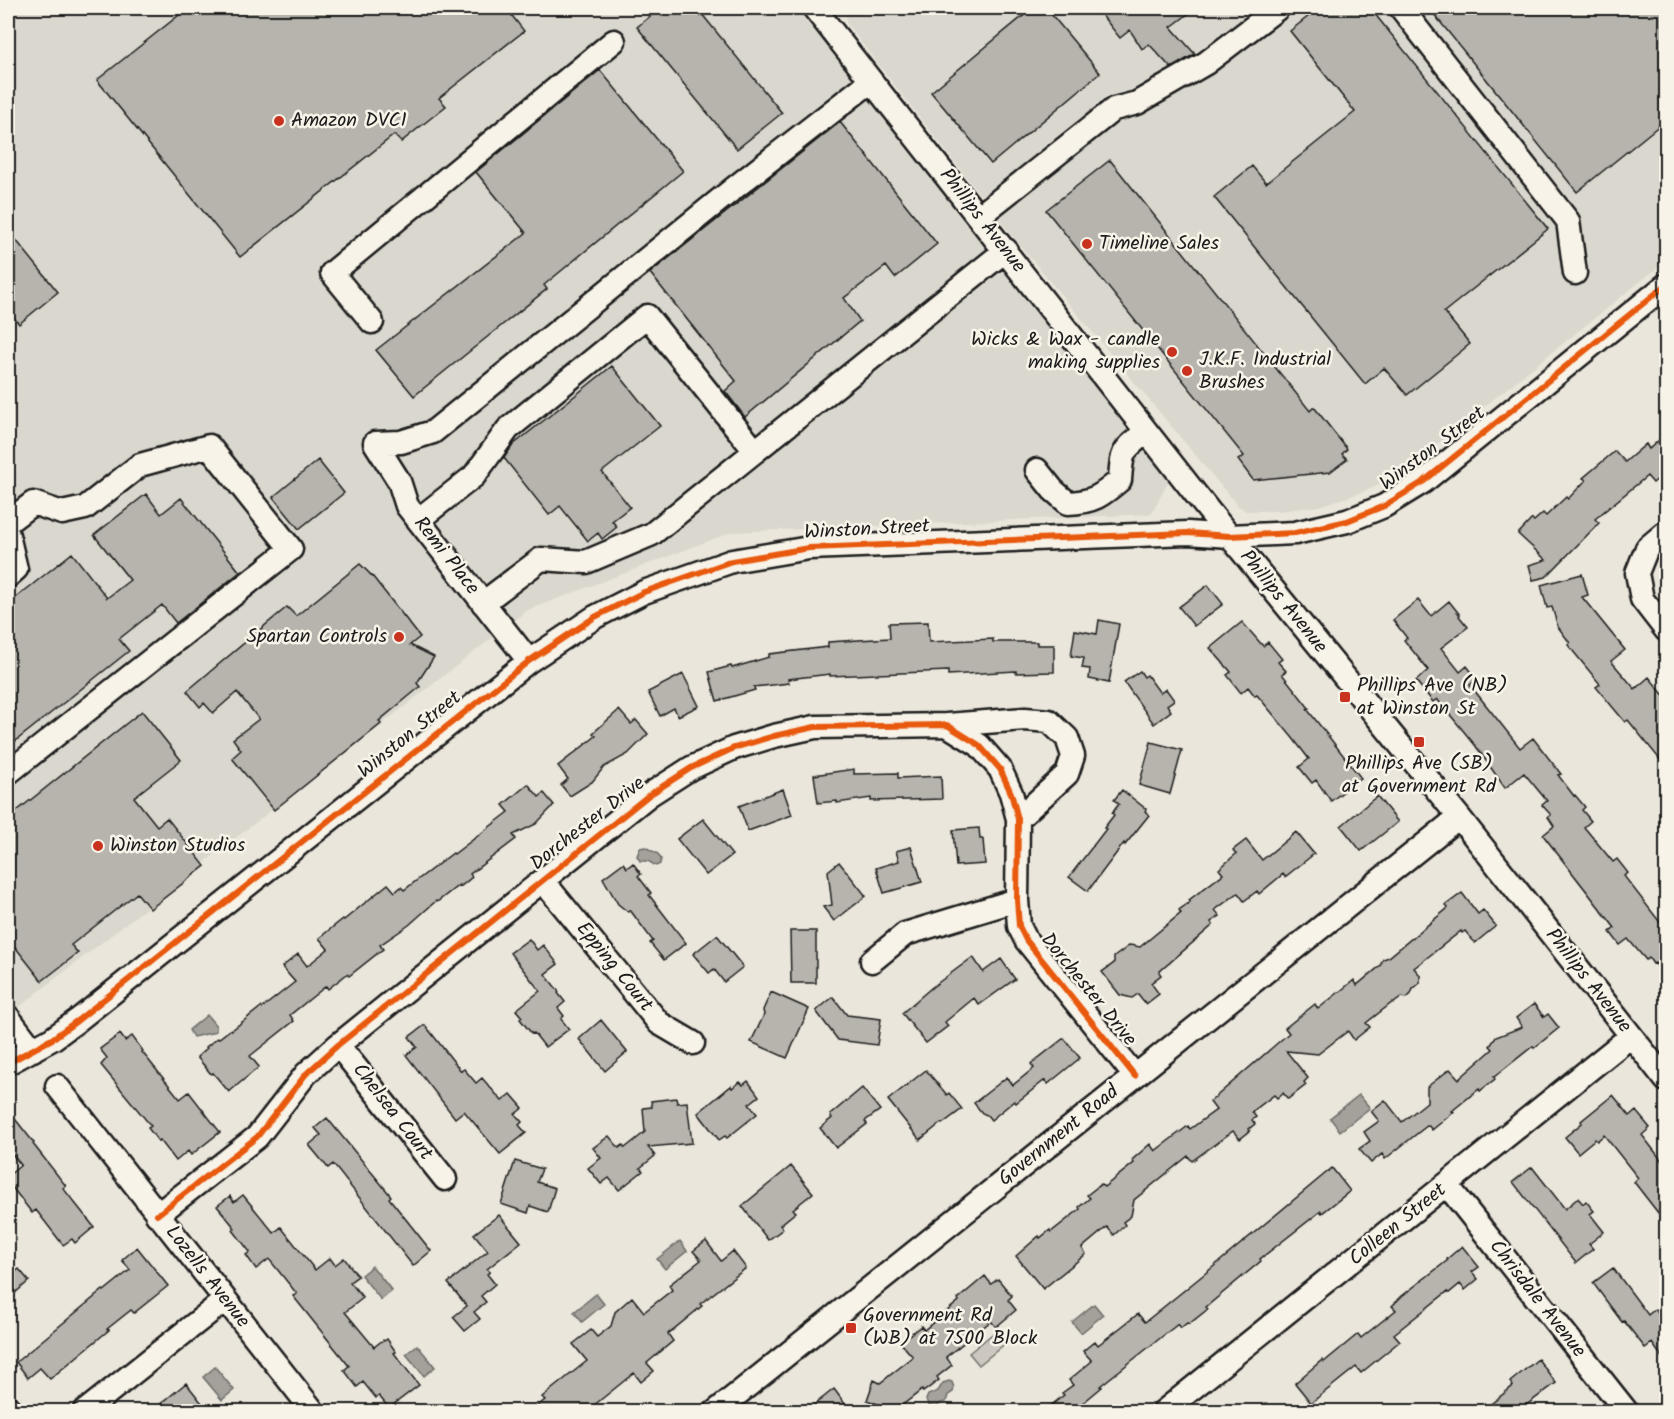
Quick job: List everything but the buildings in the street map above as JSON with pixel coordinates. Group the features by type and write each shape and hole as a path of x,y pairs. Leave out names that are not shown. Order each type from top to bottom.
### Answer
{"street":[{"name":"Phillips Avenue","path":"814,8 1006,250 1146,432 1459,817 1666,1080"},
{"path":"978,217 1114,109 1137,103 1206,63 1278,8"},
{"path":"1401,8 1568,221 1575,273"},
{"path":"372,322 332,273 614,41"},
{"name":"Remi Place","path":"529,661 407,506 399,482 375,443 401,442 433,432 734,189 872,81"},
{"path":"483,603 542,559 585,562 652,534 1006,250"},
{"name":"Winston Street","path":"8,1063 52,1039 78,1020 529,661 595,617 644,592 732,561 808,548 1188,533 1229,536 1295,533 1347,521 1384,506 1430,476 1666,285"},
{"path":"418,520 474,476 508,429 648,316 755,451"},
{"path":"1036,470 1068,503 1083,503 1100,497 1120,480 1121,461 1125,448 1146,432"},
{"path":"8,522 33,503 62,513 85,508 140,465 209,446 291,549 8,773"},
{"path":"1666,532 1647,548 1637,573 1642,598 1666,630"},
{"path":"8,535 16,569 8,576"},
{"name":"Dorchester Drive","path":"158,1215 257,1137 306,1074 338,1045 649,795 691,768 734,748 774,736 815,728 1025,719 1049,721 1067,738 1073,756 1067,774 1018,819"},
{"name":"Dorchester Drive","path":"947,724 979,745 1000,769 1011,794 1018,819 1019,926 1026,940 1135,1076"},
{"name":"Government Road","path":"715,1412 1459,817"},
{"name":"Epping Court","path":"543,881 659,1023 693,1043"},
{"path":"872,961 905,934 1017,900"},
{"path":"8,1017 33,1050"},
{"name":"Colleen Street","path":"1163,1412 1631,1036"},
{"name":"Chelsea Court","path":"338,1045 445,1179"},
{"name":"Lozells Avenue","path":"57,1086 314,1412"},
{"name":"Chrisdale Avenue","path":"1447,1185 1619,1409"},
{"path":"84,1412 225,1300"},
{"path":"8,1407 11,1412"}],"shaded area":[{"path":"8,8 796,8 1171,477 1151,514 732,532 528,610 18,1008 8,1013"},
{"path":"843,8 1666,8 1666,261 1405,470 1375,487 1319,506 1279,511 1246,511 1237,505 1008,231 846,23 846,11"},
{"path":"645,847 658,854 661,859 660,864 656,866 648,861 640,861 637,856 640,848"},
{"path":"207,1015 216,1026 216,1031 193,1037 189,1030"},
{"path":"1359,1095 1370,1108 1340,1131 1330,1118"},
{"path":"680,1241 687,1251 665,1269 657,1259"},
{"path":"372,1266 392,1291 381,1300 361,1275"},
{"path":"596,1294 604,1304 582,1322 574,1312"},
{"path":"1094,1304 1103,1315 1081,1333 1072,1322"},
{"path":"996,1331 1006,1343 979,1365 969,1353"},
{"path":"417,1345 435,1367 424,1376 406,1354"},
{"path":"215,1367 234,1390 222,1400 203,1377"},
{"path":"952,1382 954,1388 946,1402 937,1407 929,1406 926,1400 928,1395 938,1391 943,1383"}],"cycle path":[{"path":"8,1063 52,1039 78,1020 529,661 595,617 644,592 732,561 809,548 1188,533 1229,536 1295,533 1347,521 1384,506 1423,482 1666,285"},
{"path":"157,1215 257,1137 306,1074 338,1045 649,795 691,768 734,748 815,727 947,725 979,745 1000,769 1011,793 1018,819 1019,926 1026,940 1135,1076"}],"place":[{"name":"Amazon DVC1","path":"279,121"},
{"name":"Timeline Sales","path":"1087,244"},
{"name":"Wicks & Wax - candle making supplies","path":"1172,352"},
{"name":"J.K.F. Industrial Brushes","path":"1187,371"},
{"name":"Spartan Controls","path":"399,637"},
{"name":"Phillips Ave (NB) at Winston St","path":"1345,697"},
{"name":"Phillips Ave (SB) at Government Rd","path":"1419,742"},
{"name":"Winston Studios","path":"98,846"},
{"name":"Government Rd (WB) at 7500 Block","path":"851,1328"}]}
